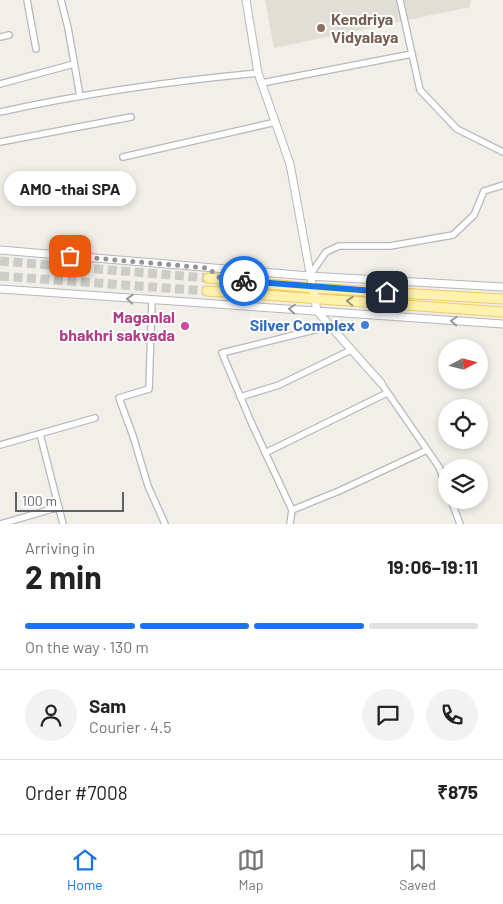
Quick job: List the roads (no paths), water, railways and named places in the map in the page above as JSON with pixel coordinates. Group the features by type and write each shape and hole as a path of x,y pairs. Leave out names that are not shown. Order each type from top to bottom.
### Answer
{"main road":[{"path":"208,278 311,288 503,300"},
{"path":"206,291 503,312"}],"street":[{"path":"27,0 36,49"},
{"path":"61,0 80,96"},
{"path":"246,0 258,73 290,164 316,311 381,383 438,466"},
{"path":"400,0 420,90 457,129 503,152"},
{"path":"0,37 9,35"},
{"path":"262,83 412,54"},
{"path":"0,84 74,64"},
{"path":"0,112 80,96 200,78 258,73"},
{"path":"0,142 132,117"},
{"path":"123,157 276,122"},
{"path":"309,276 326,252 339,246 390,246 453,236 474,215 484,191 503,185"},
{"path":"0,250 309,276 503,287"},
{"path":"208,268 221,279"},
{"path":"0,289 503,324"},
{"path":"209,304 220,292"},
{"path":"152,300 149,389 119,398 148,486 165,524"},
{"path":"290,524 292,510 222,353 330,326"},
{"path":"240,397 279,385 351,350"},
{"path":"265,453 387,393"},
{"path":"0,445 95,418"},
{"path":"40,434 63,524"},
{"path":"292,510 339,491 427,450"},
{"path":"1,524 58,507"},
{"path":"454,509 460,524"}],"tunnel":[{"path":"0,261 208,278"},
{"path":"0,276 207,291"}],"place":[{"name":"Kendriya Vidyalaya","path":"321,28"},
{"name":"AMO -thai SPA","path":"70,256"},
{"name":"Silver Complex","path":"365,325"},
{"name":"Maganlal bhakhri sakvada","path":"185,326"}]}
